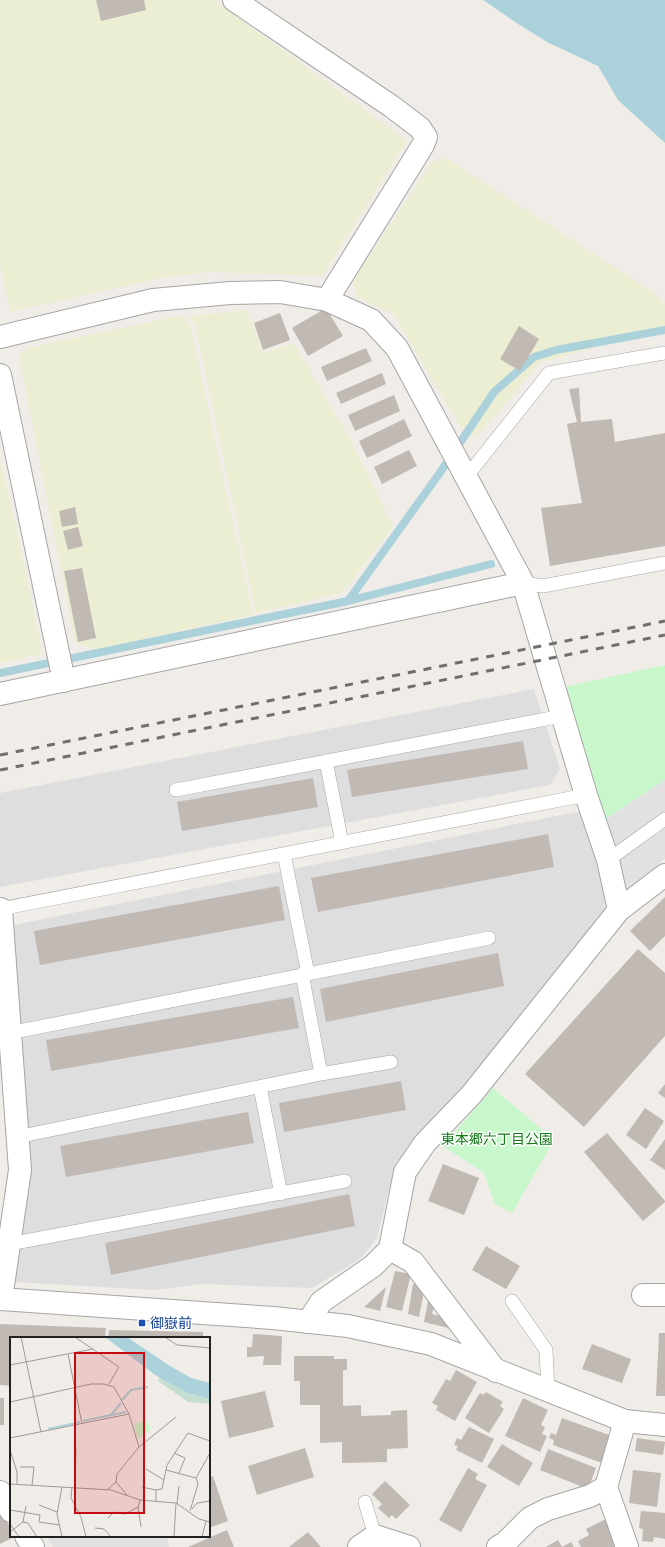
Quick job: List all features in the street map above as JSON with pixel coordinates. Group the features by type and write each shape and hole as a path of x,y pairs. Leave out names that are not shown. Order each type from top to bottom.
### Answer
{"street":[{"path":"234,0 391,106 420,128 426,136 418,152 327,300"},
{"path":"0,337 153,300 230,292 280,292 327,300 371,320 397,348 523,583 586,795 608,860 619,910"},
{"path":"0,375 61,667"},
{"path":"0,694 61,667 523,583"},
{"path":"308,1322 321,1302 373,1266 390,1249 405,1172 425,1143 471,1095 619,910 665,875"},
{"path":"0,909 5,1034 20,1170 0,1299 265,1317 348,1326 431,1344 625,1421 665,1425"},
{"path":"390,1249 413,1262 496,1371"},
{"path":"643,1295 665,1295"},
{"path":"625,1421 606,1487 627,1547"},
{"path":"498,1547 505,1543 530,1518 548,1509 590,1496 606,1487"},
{"path":"0,1492 10,1509"},
{"path":"27,1537 33,1547"},
{"path":"367,1542 409,1547"}],"lane":[{"path":"459,462 549,373 665,353"},
{"path":"523,583 544,586 665,563"},
{"path":"176,790 562,716"},
{"path":"326,761 342,843"},
{"path":"0,909 586,795"},
{"path":"608,860 665,819"},
{"path":"284,854 321,1074"},
{"path":"5,1034 489,938"},
{"path":"17,1137 321,1074 391,1062"},
{"path":"260,1087 281,1194"},
{"path":"9,1244 345,1181"},
{"path":"512,1301 546,1350 548,1391"},
{"path":"365,1502 367,1542"}],"shaded area":[{"path":"534,689 560,769 550,785 0,887 0,793"},
{"path":"665,780 665,858 644,879 624,891 603,821"},
{"path":"582,811 605,887 604,910 476,1075 395,1164 377,1238 361,1258 312,1288 202,1284 155,1290 14,1282 13,925"},
{"path":"47,1537 167,1537 169,1547 53,1547"}],"green space":[{"path":"0,0 214,0 407,141 322,276 209,272 156,279 10,312 0,265"},
{"path":"446,158 656,294 665,304 665,327 540,363 478,436 463,431 393,313 356,297 353,281 432,162"},
{"path":"247,310 263,353 294,343 350,439 393,527 342,593 256,613 195,324 189,316"},
{"path":"182,315 190,324 253,615 94,650 75,642 19,355 28,348"},
{"path":"0,459 42,650 38,655 0,663"},
{"path":"665,665 665,780 603,821 563,687"},
{"name":"東本郷六丁目公園","path":"493,1088 554,1140 512,1213 495,1204 484,1173 443,1146"}],"water":[{"path":"483,0 665,0 665,143 618,100 598,66 547,42"}],"building":[{"path":"96,0 144,0 146,10 101,21"},
{"path":"326,308 343,336 308,356 292,328"},
{"path":"280,313 290,340 263,350 254,323"},
{"path":"519,326 539,339 520,371 500,359"},
{"path":"366,348 372,361 327,381 321,367"},
{"path":"382,373 386,384 341,404 336,393"},
{"path":"579,388 581,422 612,419 615,442 665,433 665,546 550,566 541,508 582,503 567,424 577,422 569,389"},
{"path":"394,395 400,411 355,431 348,415"},
{"path":"404,419 412,436 367,458 359,441"},
{"path":"409,450 417,466 382,484 374,467"},
{"path":"75,507 78,524 62,527 59,511"},
{"path":"78,527 83,546 68,550 63,531"},
{"path":"82,568 96,638 78,642 64,571"},
{"path":"523,741 528,769 352,797 347,770"},
{"path":"313,778 318,807 182,831 177,802"},
{"path":"548,834 554,867 318,912 311,878"},
{"path":"279,886 285,920 40,965 34,931"},
{"path":"665,897 665,936 650,951 630,931"},
{"path":"638,949 665,973 665,1036 584,1127 525,1074"},
{"path":"498,953 504,986 326,1022 320,989"},
{"path":"293,997 299,1028 51,1071 46,1040"},
{"path":"401,1081 406,1110 284,1132 279,1103"},
{"path":"665,1084 665,1098 658,1093"},
{"path":"645,1108 664,1121 646,1149 626,1135"},
{"path":"248,1112 254,1143 66,1177 60,1146"},
{"path":"607,1133 665,1201 643,1221 584,1152"},
{"path":"665,1139 665,1170 650,1160"},
{"path":"443,1164 479,1178 464,1215 428,1201"},
{"path":"349,1194 355,1226 111,1275 105,1243"},
{"path":"486,1246 520,1266 506,1289 472,1270"},
{"path":"395,1271 411,1274 402,1311 386,1307"},
{"path":"413,1284 425,1286 419,1317 408,1314"},
{"path":"386,1287 380,1311 364,1307"},
{"path":"428,1301 436,1301 432,1314 448,1318 448,1328 424,1322"},
{"path":"0,1324 106,1328 105,1337 10,1337 10,1386 0,1385"},
{"path":"109,1330 203,1332 203,1337 108,1337"},
{"path":"659,1333 665,1333 665,1396 656,1396"},
{"path":"253,1334 282,1336 281,1365 263,1365 264,1356 247,1357 247,1347 252,1347"},
{"path":"592,1344 631,1359 622,1383 582,1369"},
{"path":"294,1356 334,1356 334,1359 347,1359 347,1370 343,1370 343,1406 361,1405 361,1416 391,1415 391,1411 407,1410 408,1448 387,1449 387,1462 342,1463 342,1442 320,1443 320,1405 300,1405 300,1381 294,1381"},
{"path":"456,1370 477,1382 455,1421 436,1410 438,1406 432,1403 446,1379 450,1381"},
{"path":"265,1391 274,1427 229,1438 221,1401"},
{"path":"486,1392 503,1402 500,1406 504,1409 489,1433 465,1418 480,1393 483,1395"},
{"path":"0,1398 4,1398 4,1425 0,1425"},
{"path":"523,1398 548,1410 541,1425 545,1427 542,1434 547,1436 540,1452 505,1436"},
{"path":"562,1418 612,1436 602,1463 553,1445 554,1440 549,1438 551,1433 556,1435"},
{"path":"469,1427 494,1439 482,1463 456,1450 458,1446 454,1445 457,1438 461,1440"},
{"path":"637,1438 665,1442 663,1455 635,1451"},
{"path":"502,1444 533,1463 519,1486 487,1467"},
{"path":"305,1448 314,1477 257,1495 248,1466"},
{"path":"548,1449 596,1468 588,1489 540,1470"},
{"path":"468,1468 478,1474 475,1479 487,1485 461,1532 439,1520"},
{"path":"633,1470 661,1473 657,1507 629,1503"},
{"path":"213,1476 228,1521 210,1528 210,1478"},
{"path":"385,1481 410,1505 396,1519 392,1515 389,1518 378,1508 382,1504 372,1494"},
{"path":"0,1508 10,1527 10,1537 14,1537 0,1544"},
{"path":"641,1511 665,1513 665,1539 654,1537 653,1542 642,1541 643,1529 639,1528"},
{"path":"606,1519 620,1547 581,1547 578,1541 589,1535 586,1529"},
{"path":"227,1530 234,1547 188,1547"},
{"path":"308,1532 321,1547 289,1547"},
{"path":"558,1540 562,1547 546,1547"},
{"path":"571,1542 574,1547 562,1547"}],"waterway":[{"path":"0,673 348,601 439,474 494,392 534,357 556,350 665,330"},
{"path":"348,601 491,564"}],"railway":[{"path":"0,755 665,621"},
{"path":"0,770 665,635"}],"place":[{"name":"御嶽前","path":"142,1323"}]}
